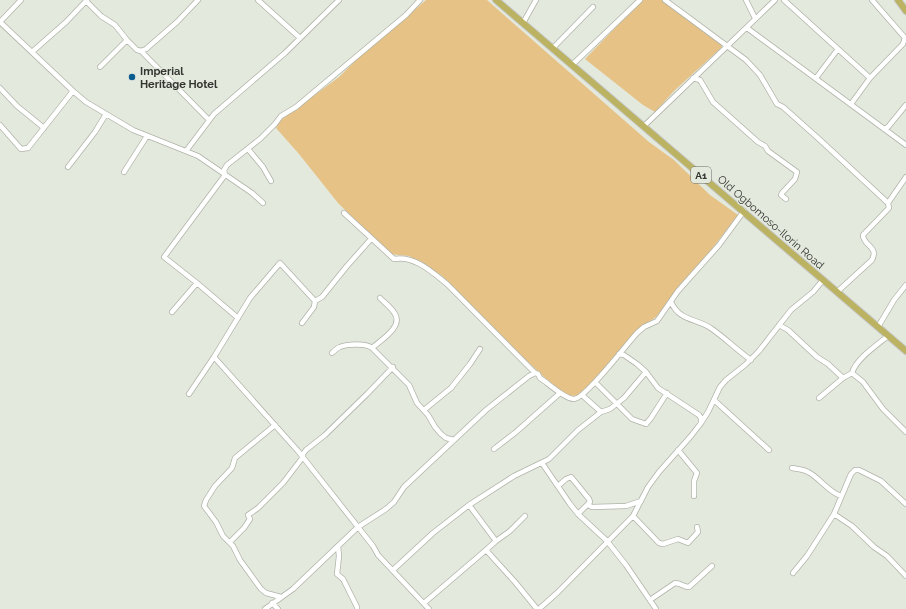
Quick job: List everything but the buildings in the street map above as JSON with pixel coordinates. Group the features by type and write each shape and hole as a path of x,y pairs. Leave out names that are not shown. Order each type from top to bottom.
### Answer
{"highway":[{"name":"Old Ogbomoso-Ilorin Road","path":"496,0 906,350"},
{"path":"898,0 906,10"}],"street":[{"path":"20,0 0,22 86,102 133,130 186,151 207,162 252,193 263,203"},
{"path":"32,52 66,22 87,0 209,120"},
{"path":"141,52 146,50 177,22 198,0"},
{"path":"258,0 300,38"},
{"path":"186,151 209,120 284,53 339,0"},
{"path":"238,318 164,257 225,175 224,170 227,165 260,139 281,116 296,107 406,15 420,0"},
{"path":"523,23 536,0"},
{"path":"572,65 640,0"},
{"path":"665,0 726,47 746,60 760,75 776,104 783,107 820,139 888,203"},
{"path":"746,0 755,18"},
{"path":"644,126 775,0"},
{"path":"784,0 870,78"},
{"path":"851,104 870,78 905,44 905,39 872,0"},
{"path":"553,48 593,7"},
{"path":"747,28 906,146"},
{"path":"100,67 127,40"},
{"path":"816,78 838,49"},
{"path":"693,78 700,80 711,99 722,112 764,146 768,151 798,172 795,179 781,195 786,199"},
{"path":"0,88 17,106 44,128"},
{"path":"0,125 21,149 28,148 73,91"},
{"path":"884,129 888,127 906,105"},
{"path":"68,167 95,132 106,114"},
{"path":"124,172 147,136"},
{"path":"248,149 263,167 271,180"},
{"path":"837,292 872,260 875,255 874,250 864,239 863,235 889,208 888,203 906,177"},
{"path":"344,213 394,259 400,258 410,260 426,268 447,284 535,373 560,393 571,399 582,396 637,333 644,327 657,321 678,291 719,245 744,211"},
{"path":"315,301 322,297 371,239"},
{"path":"189,394 214,357 250,298 280,263 315,301"},
{"path":"486,550 538,609 557,593 633,516 648,487 701,423 720,387 726,380 759,352 793,307 813,292 823,280"},
{"path":"172,312 196,283"},
{"path":"878,327 894,300 906,285"},
{"path":"372,348 396,326 397,321 394,312 380,298"},
{"path":"302,322 314,307 315,301"},
{"path":"671,302 675,310 688,320 711,328 740,353 751,360"},
{"path":"779,325 788,330 817,357 828,364 843,378"},
{"path":"819,398 843,378 852,373 860,360 888,336"},
{"path":"332,353 338,348 345,346 365,344 372,348 409,385 417,403 424,410 440,434 446,438 454,440"},
{"path":"424,410 451,388 480,349"},
{"path":"619,354 624,354 628,357 646,372 658,388 699,416 701,418 701,423"},
{"path":"214,357 303,457 378,555 429,609"},
{"path":"230,542 244,528 250,519 248,515 258,508 284,483 303,457 306,450 325,435 392,367"},
{"path":"393,570 433,533 469,505 514,476 542,463 555,454 578,430 601,412 610,409 624,398 646,372"},
{"path":"265,609 293,589 358,527 394,502 404,487 486,410 535,373"},
{"path":"852,373 863,382 882,409 906,432"},
{"path":"595,382 632,419 646,424 652,418 667,394"},
{"path":"494,449 516,432 560,393"},
{"path":"582,396 601,412"},
{"path":"714,400 769,450"},
{"path":"275,425 235,458 232,468 215,486 204,503 204,506 216,522 223,536 230,542 240,560 262,589 266,593 281,597"},
{"path":"678,450 697,473 694,481 694,496"},
{"path":"542,463 578,514 607,541 626,565 656,609"},
{"path":"792,468 807,471 830,489 834,494 841,496"},
{"path":"793,573 807,556 834,514 851,474 855,470 858,470 880,481 906,504"},
{"path":"558,486 570,477 589,499 590,502 588,505 578,514"},
{"path":"588,505 592,507 626,506 641,501"},
{"path":"469,505 496,541"},
{"path":"834,514 852,526 874,547 887,556 906,576"},
{"path":"424,603 496,541 510,531 525,516"},
{"path":"633,516 659,542 663,544 678,539 688,543 698,532 697,527"},
{"path":"338,546 339,556 337,574 343,579 357,609"},
{"path":"650,600 675,583 678,582 686,587 689,586 712,566"},
{"path":"272,603 278,609"}],"shaded area":[{"path":"426,0 487,0 649,142 674,160 710,195 738,215 701,263 656,317 637,330 595,380 579,395 572,396 563,393 543,376 489,325 441,275 409,256 390,254 338,203 276,128 281,120 339,77 355,61"},
{"path":"642,0 662,0 721,44 722,47 674,91 655,112 643,105 585,59"}],"place":[{"name":"Imperial Heritage Hotel","path":"132,77"}]}
